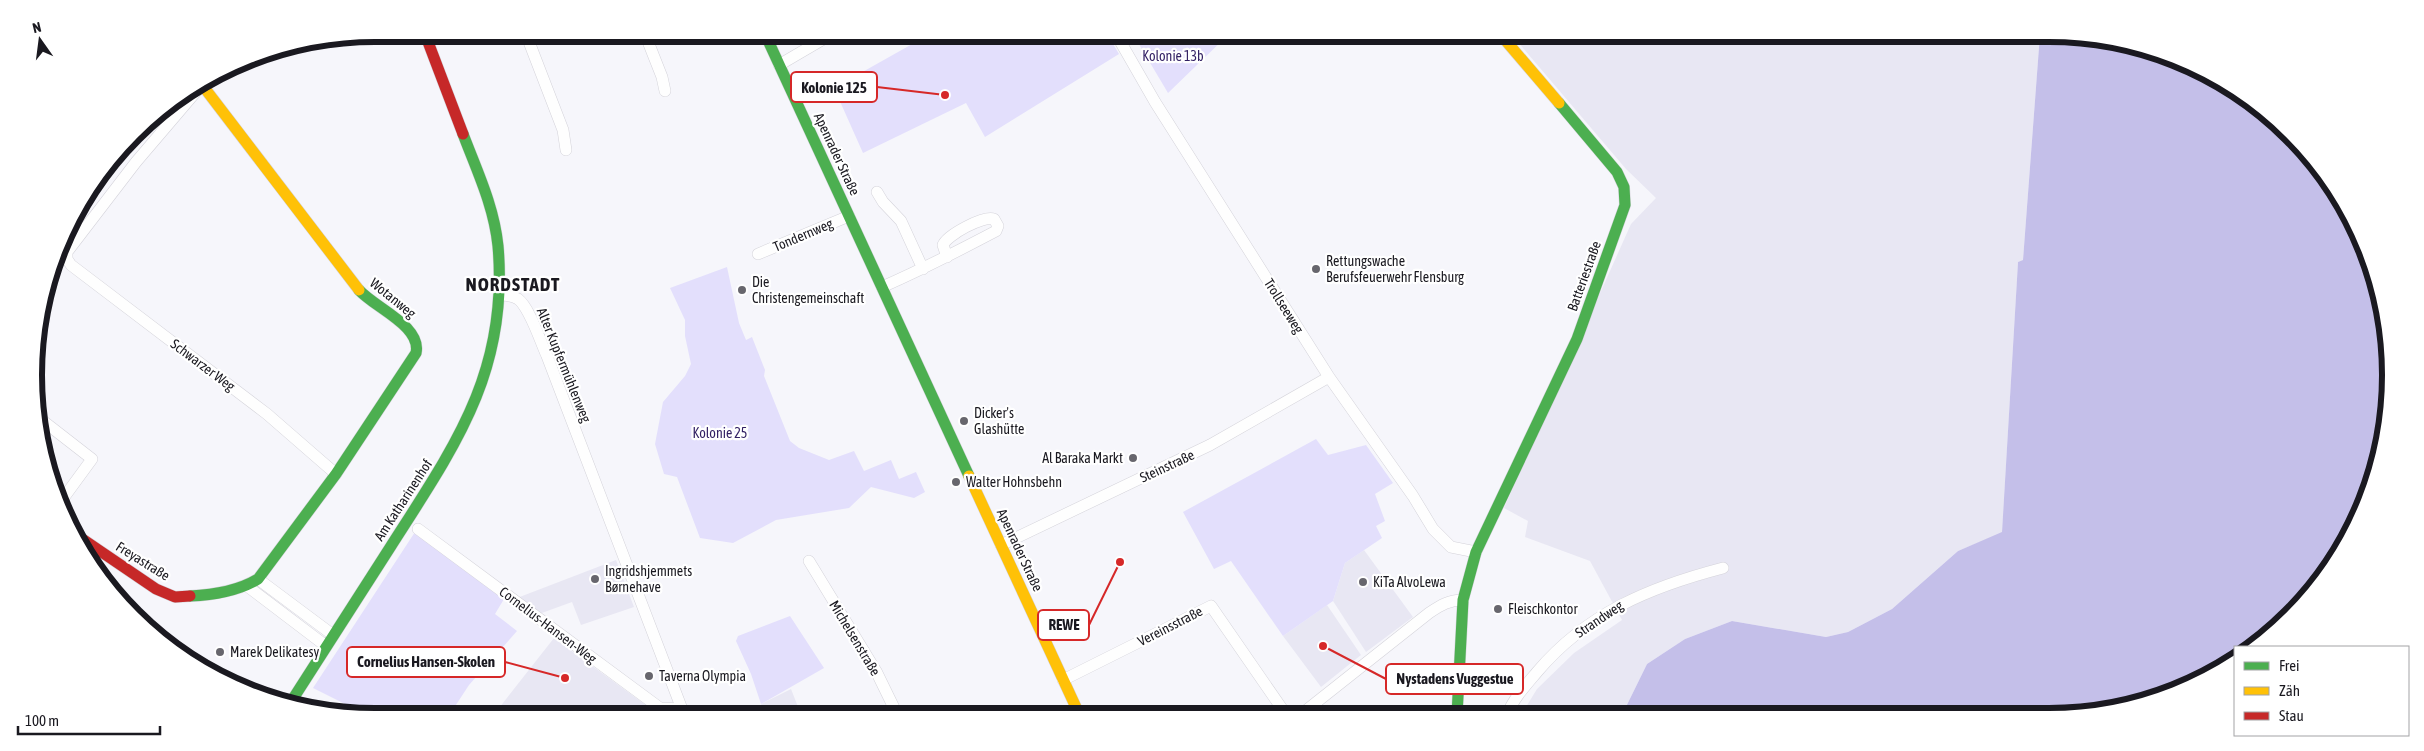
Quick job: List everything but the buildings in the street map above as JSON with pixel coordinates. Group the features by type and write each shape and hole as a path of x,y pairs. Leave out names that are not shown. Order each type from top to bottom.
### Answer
{"street":[{"path":"428,42 491,210 497,246 499,294"},
{"path":"529,42 563,130 566,150"},
{"path":"648,42 662,77 665,91"},
{"name":"Apenrader Straße","path":"769,42 1076,708"},
{"path":"779,65 818,42"},
{"name":"Trollseeweg","path":"1121,42 1165,117 1329,377 1442,540 1451,547 1476,552"},
{"name":"Batteriestraße","path":"1457,708 1464,600 1476,552 1574,346 1625,205 1624,186 1616,172 1507,42"},
{"name":"Wotanweg","path":"204,90 352,283 365,297 410,330 418,341 416,352 336,474 258,579 247,586"},
{"name":"Schwarzer Weg","path":"193,97 136,162 67,252 67,259 71,265 267,414 336,474"},
{"name":"Apenrader Straße","path":"877,192 883,202 901,221 923,269"},
{"name":"Tondernweg","path":"758,254 849,216"},
{"path":"882,287 923,269 947,257 996,231 998,226 994,219 985,218 949,237 943,246 947,257"},
{"name":"Am Katharinenhof","path":"294,698 468,423 485,381 496,333 499,294"},
{"name":"Alter Kupfermühlenweg","path":"499,294 516,298 523,303 536,331 682,708"},
{"name":"Steinstraße","path":"1001,545 1232,434 1329,377"},
{"path":"46,423 92,459 65,496"},
{"name":"Cornelius-Hansen-Weg","path":"418,529 660,708"},
{"name":"Freyastraße","path":"87,542 156,588 175,596 207,595 247,586"},
{"name":"Michelsenstraße","path":"809,561 876,671 894,708"},
{"name":"Strandweg","path":"1511,708 1526,685 1548,659 1565,642 1596,620 1647,591 1723,568"},
{"path":"258,579 333,635"},
{"path":"247,586 326,646"},
{"path":"1309,708 1429,613 1452,600 1464,600"},
{"name":"Vereinsstraße","path":"1063,680 1210,606 1281,708"}],"shaded area":[{"path":"1518,42 2039,42 2023,260 2018,262 2002,533 1958,551 1892,609 1848,632 1826,637 1732,621 1685,639 1647,664 1625,708 1525,708 1537,689 1574,653 1622,620 1590,561 1525,537 1528,521 1504,508 1631,224 1656,198 1626,169"},
{"path":"2039,42 2092,45 2135,54 2176,68 2215,87 2251,111 2299,156 2337,209 2364,268 2379,332 2382,376 2379,419 2364,483 2337,542 2299,595 2251,640 2242,646 2234,646 2234,652 2215,664 2156,691 2092,706 2070,708 1625,708 1647,664 1685,639 1732,621 1826,637 1848,632 1892,609 1958,551 2002,532 2018,262 2023,260"},
{"name":"KiTa AlvoLewa","path":"1364,550 1413,617 1366,652 1333,601 1345,563"},
{"name":"Ingridshjemmets Børnehave","path":"616,560 634,607 581,625 572,602 539,614 517,598"},
{"path":"1327,605 1361,655 1321,687 1283,636"},
{"path":"554,638 650,708 499,708"},
{"path":"791,689 798,708 763,708 761,704"}],"green space":[{"path":"916,42 1112,42 1119,54 985,137 966,103 863,153 834,88"},
{"name":"Kolonie 13b","path":"1138,42 1221,42 1168,93"},
{"name":"Kolonie 25","path":"727,267 739,323 746,340 752,337 765,370 764,376 790,441 799,448 829,460 854,451 864,471 891,460 899,479 916,472 925,492 914,498 871,487 849,508 776,520 733,543 700,538 677,477 664,474 655,444 663,402 685,376 691,364 685,336 685,320 670,288"},
{"path":"1316,439 1328,455 1366,445 1393,483 1375,494 1385,521 1376,526 1382,538 1345,563 1333,601 1283,636 1231,561 1214,569 1183,512"},
{"path":"415,532 504,599 495,614 517,631 469,685 454,708 353,708 313,688"},
{"path":"790,616 824,668 761,704 751,674 736,641 738,636"}],"traffic: fast":[{"path":"769,42 969,476"},
{"path":"1457,708 1463,600 1476,552 1577,339 1625,205 1624,187 1617,172 1559,103"},
{"path":"293,698 436,475 473,405 486,369 495,332 499,291 498,246 489,203 463,134"},
{"path":"190,596 225,592 242,587 258,579 336,474 416,353 416,343 412,334 405,326 359,290"}],"traffic: slow":[{"path":"1507,42 1559,103"},
{"path":"205,89 359,290"},
{"path":"969,476 1076,708"}],"traffic: jam":[{"path":"428,42 463,134"},
{"path":"87,542 156,589 175,597 190,596"}],"place":[{"name":"Kolonie 125","path":"945,95"},
{"name":"Rettungswache Berufsfeuerwehr Flensburg","path":"1316,269"},
{"name":"Die Christengemeinschaft","path":"742,290"},
{"name":"Dicker's Glashütte","path":"964,421"},
{"name":"Al Baraka Markt","path":"1133,458"},
{"name":"Walter Hohnsbehn","path":"956,482"},
{"name":"REWE","path":"1120,562"},
{"name":"Ingridshjemmets Børnehave","path":"595,579"},
{"name":"KiTa AlvoLewa","path":"1363,582"},
{"name":"Fleischkontor","path":"1498,609"},
{"name":"Nystadens Vuggestue","path":"1323,646"},
{"name":"Marek Delikatesy","path":"220,652"},
{"name":"Taverna Olympia","path":"649,676"},
{"name":"Cornelius Hansen-Skolen","path":"565,678"}],"district":[{"name":"NORDSTADT","path":"513,284"}]}
